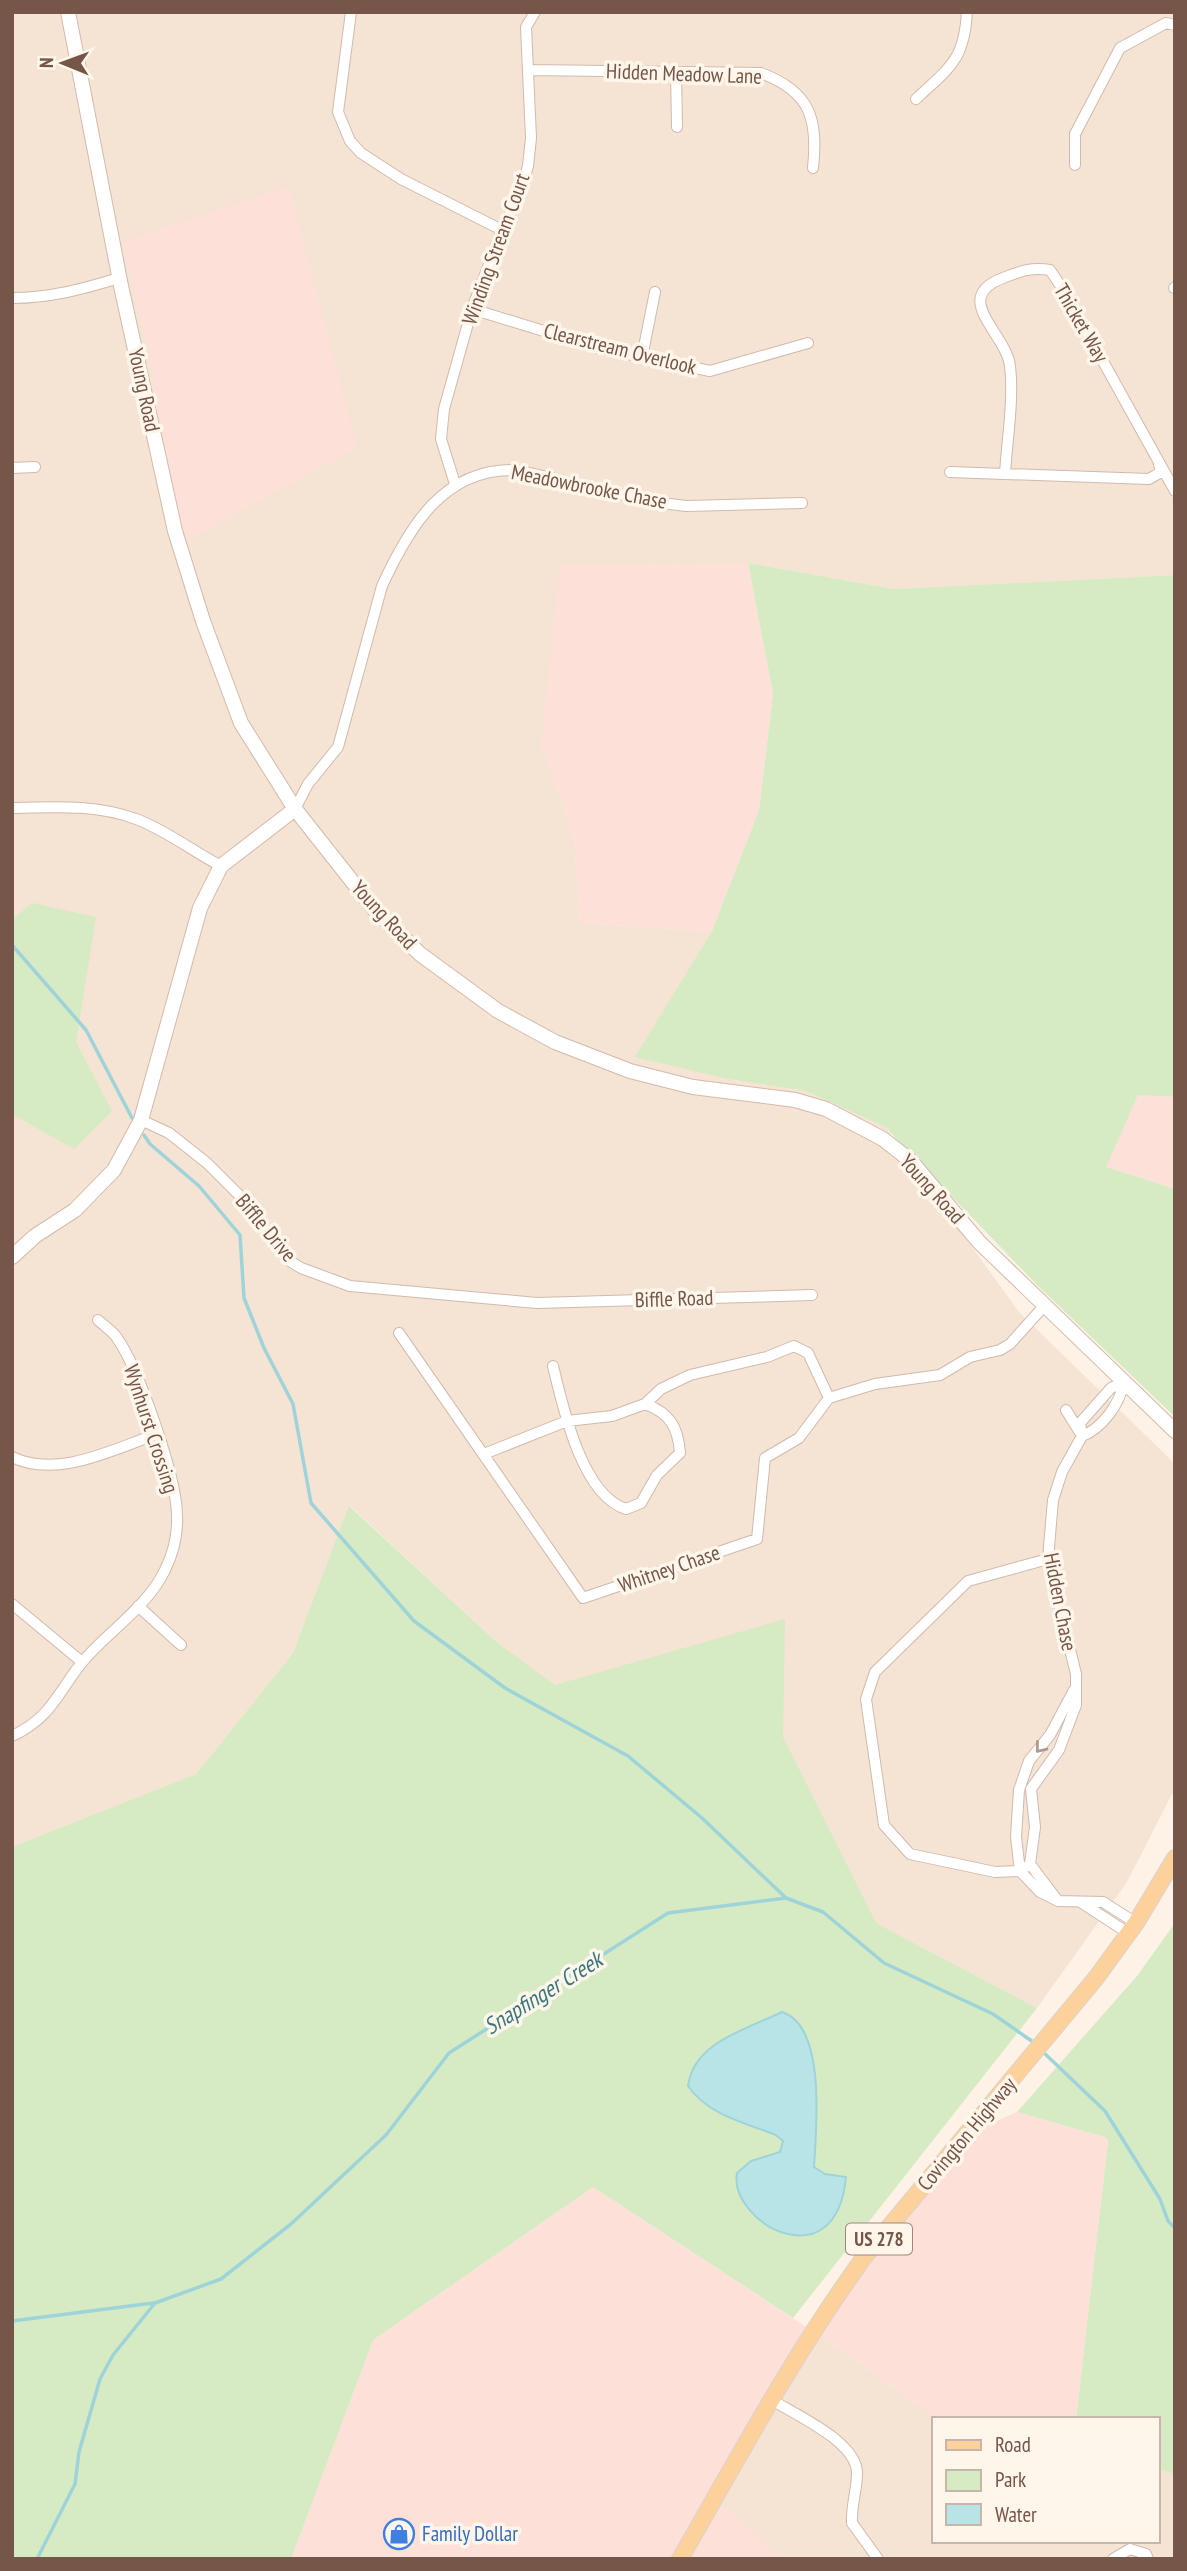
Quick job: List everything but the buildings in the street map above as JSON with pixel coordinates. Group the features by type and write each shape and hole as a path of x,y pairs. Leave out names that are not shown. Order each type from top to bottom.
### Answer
{"main road":[{"name":"Covington Highway","path":"680,2559 806,2341 865,2256 1072,2009 1132,1928 1173,1864"}],"street":[{"name":"Young Road","path":"68,12 119,278 174,531 203,621 241,723 295,809 374,909 421,954 480,1000 555,1042 630,1071 692,1087 795,1100 856,1122 883,1139 911,1161 979,1242 1175,1431"},
{"path":"351,12 338,112 350,141 360,153 401,179 502,230"},
{"name":"Winding Stream Court","path":"455,484 441,439 444,409 472,309 502,230 522,191 528,166 531,138 526,27 534,12"},
{"path":"916,99 954,63 966,41 967,12"},
{"path":"1075,165 1075,134 1121,48 1166,23 1175,25"},
{"name":"Hidden Meadow Lane","path":"528,70 761,73 783,82 803,100 814,121 813,168"},
{"path":"676,71 677,127"},
{"name":"Thicket Way","path":"1005,474 1010,366 1006,349 980,310 981,295 991,282 1032,267 1050,270 1064,291 1175,491"},
{"path":"12,298 64,294 119,278"},
{"path":"642,357 654,292"},
{"name":"Clearstream Overlook","path":"472,309 599,348 710,371 808,343"},
{"path":"950,472 1149,478 1161,472 1158,462"},
{"path":"12,468 35,467"},
{"name":"Meadowbrooke Chase","path":"295,809 308,784 338,747 382,586 393,561 420,518 455,484 494,469 517,470 654,502 686,506 802,503"},
{"path":"12,808 82,807 114,811 138,819 221,866"},
{"path":"12,1257 99,1188 114,1170 141,1120 200,908 221,866 295,809"},
{"name":"Biffle Drive","path":"141,1120 169,1133 207,1163 239,1195 288,1260 301,1268 350,1286 537,1303"},
{"name":"Biffle Road","path":"537,1303 812,1295"},
{"path":"484,1454 567,1421 612,1416 645,1404 662,1389 690,1376 767,1357 793,1346 808,1353 829,1398 875,1384 940,1375 970,1357 999,1350 1010,1344 1045,1305"},
{"name":"Wynhurst Crossing","path":"12,1736 29,1728 53,1707 82,1662 138,1606 164,1572 176,1540 177,1511 157,1434 131,1364 117,1337 98,1320"},
{"name":"Whitney Chase","path":"399,1333 583,1598 757,1539 765,1458 799,1438 829,1398"},
{"path":"553,1366 567,1421 585,1464 611,1504 626,1509 641,1503 657,1475 680,1453 679,1437 662,1410 645,1404"},
{"name":"Hidden Chase","path":"1030,1864 1035,1827 1031,1789 1059,1750 1073,1719 1076,1674 1048,1559 1052,1500 1062,1472 1082,1436 1080,1423 1111,1388 1124,1382"},
{"name":"Hidden Chase","path":"1082,1436 1093,1432 1121,1398 1124,1382"},
{"path":"1095,1405 1107,1415"},
{"path":"1066,1410 1082,1436"},
{"path":"12,1457 33,1464 71,1462 157,1434"},
{"path":"1048,1559 968,1581 875,1672 866,1699 884,1825 910,1854 995,1872 1020,1871 1030,1864 1058,1901"},
{"path":"12,1604 82,1662"},
{"path":"138,1606 181,1645"},
{"path":"1074,1690 1050,1735 1029,1761 1019,1790 1016,1837 1020,1871 1041,1892 1058,1901 1103,1902 1132,1928"},
{"path":"772,2400 844,2445 855,2460 857,2472 852,2523 878,2559"},
{"path":"1113,2559 1130,2549 1146,2554 1148,2559"}],"shaded area":[{"path":"12,12 1175,12 1175,575 894,589 748,563 541,743 574,837 580,923 712,931 641,1049 728,1079 806,1091 885,1127 1019,1312 1175,1464 1175,1788 1127,1882 1037,2008 876,1923 499,1644 350,1506 293,1653 196,1774 12,1847"},
{"path":"289,186 357,448 186,541 152,426 153,371 122,242"},
{"path":"748,563 773,694 759,810 712,931 580,923 574,837 541,743 560,565"},
{"path":"1138,1095 1175,1097 1175,1189 1105,1167"},
{"path":"1017,2112 1105,2137 1108,2141 1076,2417 935,2417 820,2336 857,2276 969,2133"},
{"path":"593,2187 820,2336 721,2504 783,2559 291,2559 373,2340"},
{"path":"820,2336 935,2417 932,2417 932,2543 1159,2543 1159,2470 1175,2474 1175,2559 783,2559 720,2504"}],"green space":[{"path":"748,563 894,589 1175,575 1175,1097 1138,1095 1106,1167 1175,1189 1175,1417 1038,1286 885,1127 806,1091 728,1079 635,1057 712,931 759,810 773,694"},
{"path":"32,903 96,917 76,1042 112,1111 74,1149 12,1114 12,920"},
{"path":"349,1506 499,1644 555,1685 785,1619 783,1737 876,1923 1037,2008 793,2318 593,2187 373,2340 291,2559 12,2559 12,1847 196,1774 293,1653"},
{"path":"1175,1923 1175,2474 1159,2470 1159,2417 1076,2417 1108,2141 1105,2137 1017,2112 1137,1976"}],"water":[{"path":"782,2012 796,2021 806,2037 812,2057 817,2105 814,2167 825,2174 846,2177 838,2209 823,2228 805,2235 784,2233 765,2224 749,2209 739,2192 737,2173 751,2161 780,2152 783,2141 776,2135 716,2111 696,2096 688,2086 692,2071 700,2058 711,2048 723,2039"}],"waterway":[{"path":"12,945 86,1030 132,1118"},
{"path":"144,1135 150,1144 199,1186 240,1235 244,1298 264,1348 293,1404 311,1503 414,1621 505,1688 628,1756 702,1818 786,1898"},
{"name":"Snapfinger Creek","path":"37,2559 75,2484 79,2452 100,2379 113,2355 155,2303 221,2279 291,2224 386,2135 449,2053 668,1913 786,1898 823,1912 884,1963 993,2014 1036,2044"},
{"name":"Snapfinger Creek","path":"1041,2050 1105,2111 1160,2199 1168,2221 1175,2228"},
{"path":"12,2321 153,2303"}],"place":[{"name":"Family Dollar","path":"399,2534"}]}
